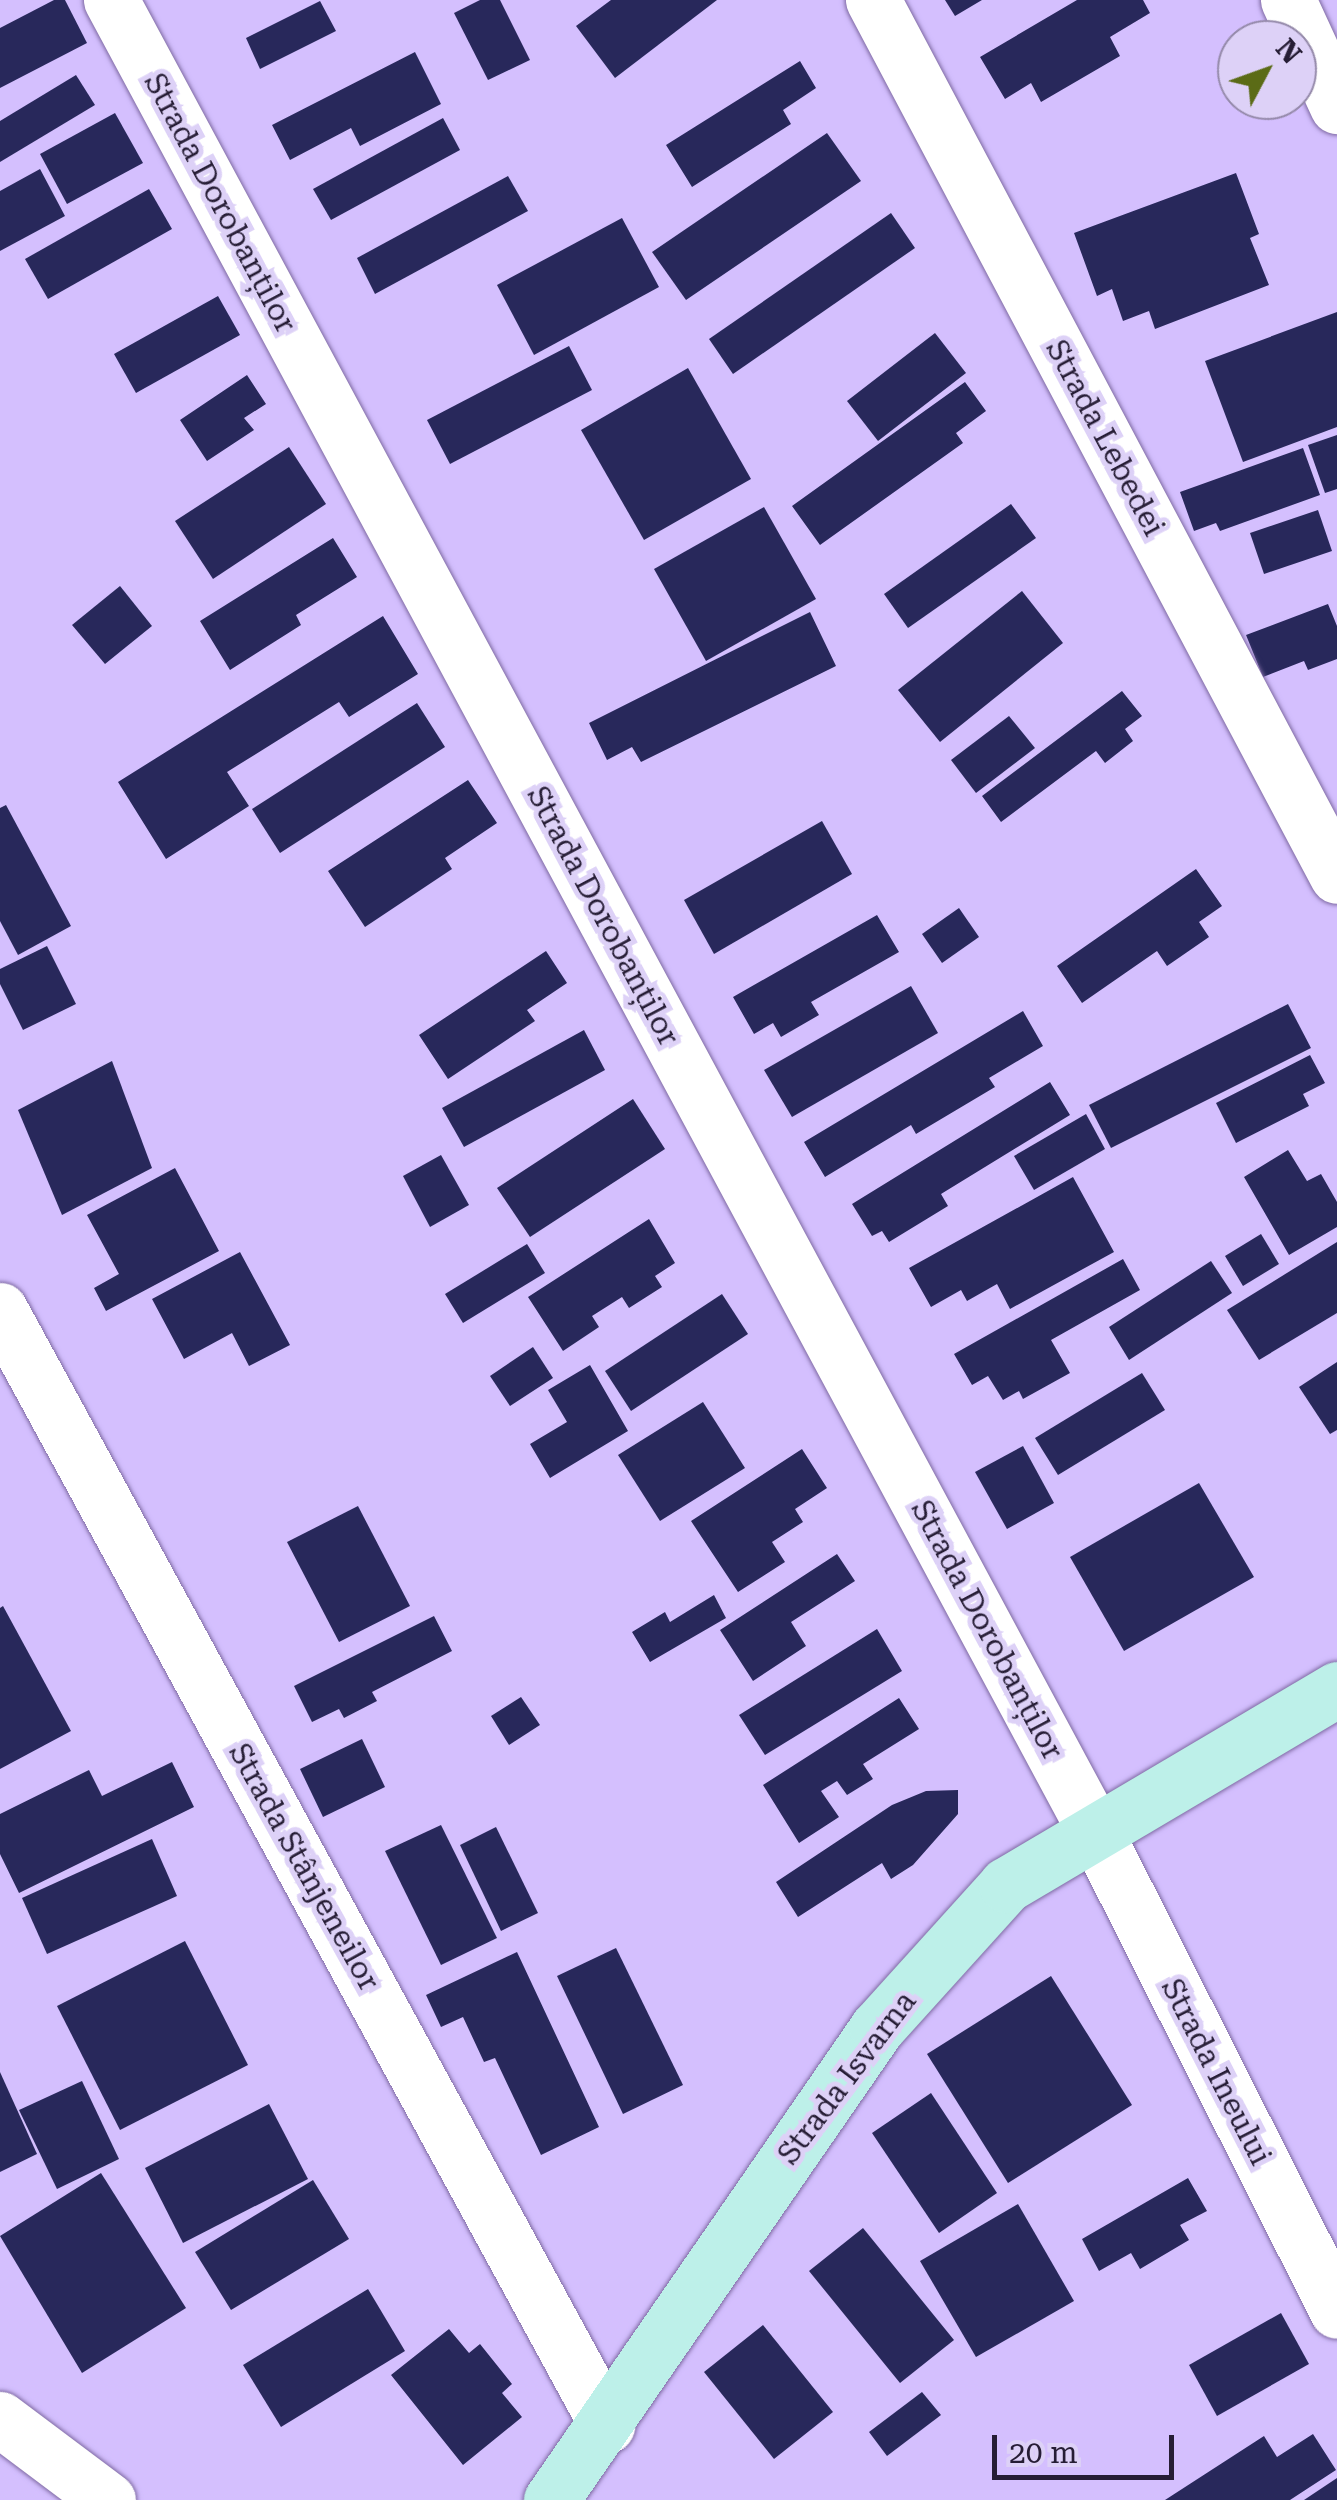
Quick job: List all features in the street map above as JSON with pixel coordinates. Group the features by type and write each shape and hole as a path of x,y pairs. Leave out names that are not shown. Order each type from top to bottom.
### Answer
{"street":[{"name":"Strada Dorobanților","path":"111,0 1096,1833"},
{"name":"Strada Lebedei","path":"873,0 1337,876"},
{"path":"1288,0 1337,106"},
{"name":"Strada Stânjeneilor","path":"0,1310 606,2424"},
{"name":"Strada Isvarna","path":"552,2500 877,2028 1006,1885 1337,1689"},
{"name":"Strada Ineului","path":"1096,1833 1337,2311"},
{"path":"0,2419 108,2500"}],"building":[{"path":"54,0 65,0 87,43 0,88 0,28"},
{"path":"480,0 500,0 530,60 488,80 454,13"},
{"path":"611,0 717,0 615,78 576,26"},
{"path":"945,0 982,0 955,16"},
{"path":"1077,0 1143,0 1150,13 1110,37 1120,56 1041,102 1031,83 1005,99 980,57"},
{"path":"320,1 336,31 260,69 246,38"},
{"path":"415,52 441,104 360,146 351,128 290,160 272,125"},
{"path":"800,61 816,88 783,110 791,124 692,187 666,145"},
{"path":"76,75 95,105 0,162 0,121"},
{"path":"115,113 143,163 67,204 40,154"},
{"path":"443,118 460,150 331,220 313,189"},
{"path":"827,133 861,181 686,300 652,252"},
{"path":"40,169 65,216 0,251 0,191"},
{"path":"1236,173 1259,234 1250,238 1269,285 1155,329 1149,311 1123,321 1112,289 1097,296 1074,233"},
{"path":"508,176 528,211 375,294 357,258"},
{"path":"149,189 172,229 48,299 25,259"},
{"path":"891,213 915,248 733,374 709,339"},
{"path":"622,218 659,287 534,355 497,285"},
{"path":"218,296 240,335 136,393 114,354"},
{"path":"1337,312 1337,427 1243,462 1205,361"},
{"path":"935,333 966,373 878,441 847,401"},
{"path":"569,346 592,390 450,464 427,420"},
{"path":"688,368 751,479 644,540 581,430"},
{"path":"247,375 266,404 244,418 254,430 207,461 180,420"},
{"path":"965,382 986,411 956,433 963,443 820,545 792,506"},
{"path":"1337,435 1337,489 1325,493 1308,445"},
{"path":"289,447 326,504 213,579 175,521"},
{"path":"1303,448 1320,495 1220,531 1216,523 1194,531 1180,492"},
{"path":"1011,504 1036,538 908,628 884,594"},
{"path":"764,507 816,599 706,661 654,569"},
{"path":"1318,510 1332,551 1264,574 1250,533"},
{"path":"333,538 357,577 296,615 301,625 230,670 200,621"},
{"path":"120,586 152,626 105,664 72,625"},
{"path":"1022,591 1063,643 940,742 898,690"},
{"path":"1328,604 1337,626 1337,659 1308,670 1304,661 1263,677 1246,635"},
{"path":"810,612 836,666 641,762 632,747 607,760 589,723"},
{"path":"383,616 418,674 349,717 339,702 227,772 249,806 166,859 118,782"},
{"path":"1122,691 1142,716 1125,729 1133,741 1105,763 1096,751 1001,822 982,796"},
{"path":"417,703 445,747 280,853 252,809"},
{"path":"1009,716 1035,748 976,793 951,760"},
{"path":"468,780 497,823 445,858 452,869 365,927 328,871"},
{"path":"6,805 71,926 18,955 0,921 0,808"},
{"path":"822,821 852,874 714,954 684,900"},
{"path":"1196,869 1222,906 1199,922 1209,937 1167,966 1157,951 1082,1003 1057,966"},
{"path":"959,908 979,937 942,963 922,934"},
{"path":"877,915 899,952 811,1002 819,1015 781,1037 773,1023 754,1034 733,997"},
{"path":"47,946 76,1004 23,1030 0,984 0,969"},
{"path":"546,951 567,983 527,1010 535,1021 448,1079 419,1035"},
{"path":"911,986 938,1033 792,1117 764,1070"},
{"path":"1288,1004 1311,1048 1111,1148 1089,1105"},
{"path":"1023,1011 1043,1046 989,1078 995,1087 916,1134 911,1125 825,1177 804,1142"},
{"path":"584,1030 605,1070 464,1147 442,1108"},
{"path":"1310,1055 1325,1083 1303,1094 1309,1106 1236,1143 1216,1103"},
{"path":"112,1061 152,1168 62,1215 18,1110"},
{"path":"1050,1082 1070,1115 941,1194 948,1206 889,1242 882,1231 872,1236 852,1204"},
{"path":"633,1099 665,1149 530,1237 497,1188"},
{"path":"1086,1114 1105,1149 1034,1190 1014,1156"},
{"path":"1288,1150 1307,1181 1321,1174 1337,1202 1337,1227 1289,1255 1244,1177"},
{"path":"441,1155 469,1205 430,1227 403,1176"},
{"path":"175,1168 219,1251 106,1311 94,1288 119,1274 87,1215"},
{"path":"1073,1177 1114,1252 1010,1309 997,1284 967,1301 961,1290 931,1307 909,1268"},
{"path":"649,1219 675,1263 655,1276 662,1287 629,1308 622,1297 592,1316 599,1327 563,1351 528,1297"},
{"path":"1261,1234 1279,1264 1243,1286 1225,1256"},
{"path":"1337,1242 1337,1313 1259,1360 1227,1310"},
{"path":"527,1244 545,1273 463,1323 445,1294"},
{"path":"240,1252 290,1345 249,1366 232,1333 184,1359 152,1299"},
{"path":"1123,1259 1140,1290 1051,1340 1070,1373 1023,1399 1019,1391 1003,1400 988,1376 972,1385 954,1354"},
{"path":"1211,1261 1232,1293 1129,1360 1109,1327"},
{"path":"722,1294 748,1334 631,1411 605,1371"},
{"path":"533,1347 553,1378 510,1406 490,1376"},
{"path":"1337,1362 1337,1430 1330,1434 1299,1387"},
{"path":"590,1365 628,1431 550,1478 530,1444 567,1422 548,1390"},
{"path":"1142,1373 1165,1410 1058,1475 1035,1438"},
{"path":"703,1402 745,1468 660,1521 618,1455"},
{"path":"1023,1446 1054,1503 1007,1529 975,1472"},
{"path":"802,1449 827,1488 795,1509 803,1522 772,1542 785,1562 738,1592 691,1521"},
{"path":"1199,1483 1254,1577 1124,1651 1070,1557"},
{"path":"358,1506 410,1606 339,1642 287,1542"},
{"path":"837,1554 855,1581 791,1622 806,1646 753,1681 720,1630"},
{"path":"714,1595 726,1618 650,1662 632,1632 665,1612 670,1622"},
{"path":"3,1606 71,1731 0,1769 0,1608"},
{"path":"434,1616 452,1651 372,1692 377,1701 344,1718 339,1709 312,1722 294,1686"},
{"path":"877,1629 902,1671 765,1755 739,1715"},
{"path":"521,1697 540,1725 509,1745 491,1716"},
{"path":"899,1698 919,1729 863,1764 873,1779 847,1795 837,1781 821,1791 839,1817 799,1843 763,1785"},
{"path":"362,1739 385,1787 323,1817 300,1769"},
{"path":"172,1762 194,1807 19,1893 0,1854 0,1814 89,1770 102,1796"},
{"path":"958,1790 958,1814 913,1865 891,1879 882,1863 798,1917 776,1882 892,1805 926,1791"},
{"path":"441,1825 497,1938 441,1965 385,1851"},
{"path":"496,1827 538,1913 501,1931 460,1845"},
{"path":"152,1839 177,1896 47,1954 22,1898"},
{"path":"185,1941 248,2065 120,2130 57,2006"},
{"path":"616,1948 683,2085 623,2114 557,1976"},
{"path":"517,1952 599,2127 541,2155 495,2058 484,2062 463,2017 441,2027 426,1995"},
{"path":"1051,1976 1132,2105 1008,2183 927,2054"},
{"path":"0,2072 37,2154 0,2172"},
{"path":"82,2081 119,2159 57,2189 19,2110"},
{"path":"931,2093 997,2193 939,2233 872,2133"},
{"path":"269,2104 308,2179 183,2243 145,2168"},
{"path":"101,2173 186,2308 82,2373 0,2236"},
{"path":"1188,2178 1207,2211 1180,2225 1189,2240 1140,2269 1131,2253 1099,2271 1082,2239"},
{"path":"313,2180 349,2239 231,2310 195,2252"},
{"path":"1018,2204 1074,2301 976,2357 920,2261"},
{"path":"863,2228 954,2340 900,2383 809,2271"},
{"path":"368,2289 405,2351 281,2427 243,2365"},
{"path":"1281,2313 1309,2364 1217,2416 1189,2365"},
{"path":"763,2325 833,2412 774,2459 704,2372"},
{"path":"449,2329 469,2353 480,2344 512,2384 502,2393 522,2417 463,2465 391,2375"},
{"path":"922,2392 941,2415 887,2456 869,2432"},
{"path":"1313,2434 1336,2470 1290,2500 1165,2500 1264,2436 1277,2457"},
{"path":"1337,2478 1337,2500 1304,2500"}]}
